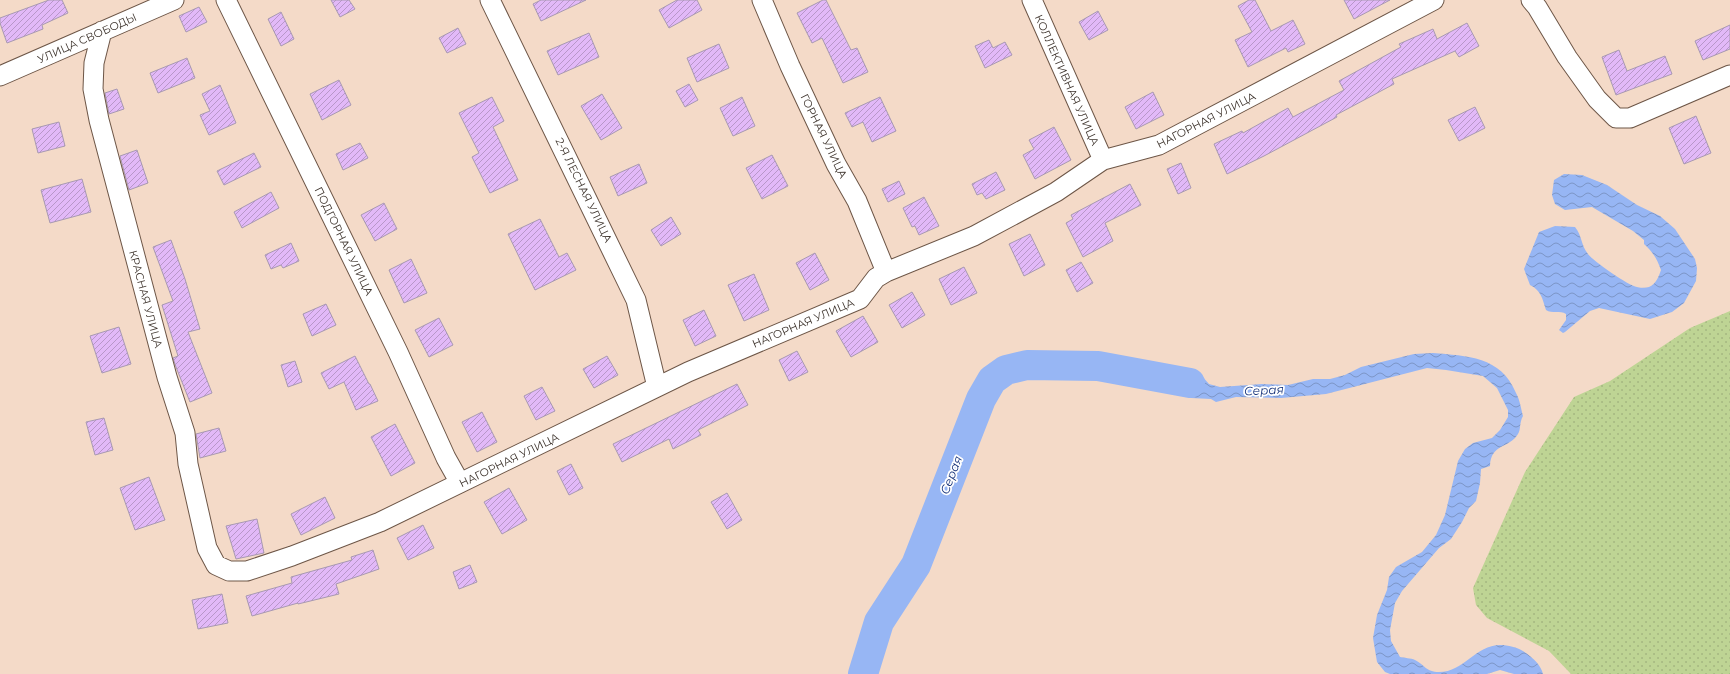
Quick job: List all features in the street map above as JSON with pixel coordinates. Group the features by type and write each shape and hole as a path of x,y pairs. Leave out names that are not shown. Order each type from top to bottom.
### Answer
{"street":[{"name":"УЛИЦА СВОБОДЫ","path":"0,76 174,0"},
{"name":"2-Я ЛЕСНАЯ УЛИЦА","path":"490,0 636,300 657,387"},
{"name":"ГОРНАЯ УЛИЦА","path":"762,0 790,66 836,164 857,201 886,272"},
{"name":"КОЛЛЕКТИВНАЯ УЛИЦА","path":"1032,0 1103,160"},
{"name":"НАГОРНАЯ УЛИЦА","path":"216,565 229,571 247,571 292,556 380,522 688,372 860,299 876,278 886,272 974,236 1056,192 1103,160 1160,145 1434,0"},
{"path":"1531,0 1537,7 1567,57 1597,99 1616,118 1630,118 1730,75"},
{"name":"ПОДГОРНАЯ УЛИЦА","path":"229,1 398,352 446,458 460,483"},
{"name":"КРАСНАЯ УЛИЦА","path":"102,31 94,63 93,89 99,120 167,377 185,433 188,464 207,548 216,565"}],"green space":[{"path":"1730,311 1730,674 1571,674 1549,651 1487,618 1476,605 1473,588 1525,472 1574,397 1610,381 1690,328"}],"water":[{"path":"1564,174 1582,175 1607,185 1637,205 1660,216 1675,229 1695,259 1697,268 1696,281 1684,303 1672,312 1650,319 1599,308 1590,311 1565,332 1563,333 1559,330 1566,320 1566,314 1546,310 1541,296 1534,287 1530,285 1524,269 1539,232 1555,226 1575,227 1579,233 1584,248 1591,257 1619,278 1633,286 1646,288 1651,286 1657,280 1661,270 1658,262 1644,244 1644,240 1633,231 1592,207 1565,210 1555,204 1552,195 1554,180"},
{"path":"1433,353 1470,357 1482,360 1492,365 1510,381 1518,399 1523,416 1519,432 1514,439 1494,453 1490,466 1481,469 1476,501 1469,508 1451,539 1439,548 1402,591 1395,603 1390,630 1391,641 1400,657 1415,660 1428,670 1435,672 1448,671 1456,668 1485,648 1503,645 1526,653 1539,665 1543,674 1514,674 1500,670 1487,674 1390,674 1385,672 1377,662 1373,638 1377,615 1387,590 1389,577 1396,567 1422,552 1436,535 1445,515 1458,461 1465,449 1473,443 1492,438 1500,430 1508,417 1508,410 1497,388 1483,376 1427,368 1326,394 1281,398 1236,397 1216,402 1211,399 1191,398 1187,393 1178,387 1150,383 1150,369 1201,375 1209,384 1220,387 1262,384 1288,385 1313,379 1330,379 1345,375 1361,367 1414,354"}],"building":[{"path":"49,0 62,0 68,13 42,25 43,29 7,43 0,23 0,18"},
{"path":"331,0 349,0 355,9 340,17"},
{"path":"541,0 586,0 541,21 533,4"},
{"path":"677,0 697,0 702,10 669,28 659,10"},
{"path":"823,0 826,0 851,50 857,48 868,72 843,83 822,38 812,43 797,13"},
{"path":"1249,0 1255,0 1271,31 1293,20 1305,44 1288,52 1286,48 1248,67 1235,40 1252,32 1238,6"},
{"path":"1344,0 1390,0 1354,19"},
{"path":"199,7 207,22 186,32 179,16"},
{"path":"1098,11 1108,30 1089,40 1079,22"},
{"path":"281,12 294,39 281,46 268,19"},
{"path":"1467,23 1479,46 1459,57 1455,51 1392,79 1394,84 1336,115 1337,117 1227,174 1214,144 1242,131 1243,133 1288,108 1293,117 1344,90 1339,81 1401,47 1399,44 1433,29 1437,39"},
{"path":"1730,25 1730,49 1703,60 1695,41"},
{"path":"458,28 466,44 447,53 439,38"},
{"path":"589,33 599,57 558,75 547,51"},
{"path":"989,40 993,48 1005,42 1012,55 985,68 975,46"},
{"path":"719,44 729,68 697,82 687,58"},
{"path":"1619,50 1627,71 1665,56 1672,74 1616,95 1602,57"},
{"path":"187,58 195,78 158,93 150,73"},
{"path":"339,80 351,105 322,120 310,94"},
{"path":"689,84 698,100 685,107 676,91"},
{"path":"220,85 236,123 209,135 200,115 210,111 202,94"},
{"path":"117,89 124,109 109,114 105,93"},
{"path":"1153,92 1164,115 1136,129 1125,107"},
{"path":"602,94 622,128 601,140 581,106"},
{"path":"492,97 504,121 493,127 518,180 490,193 472,157 479,153 459,113"},
{"path":"742,97 755,126 733,136 720,108"},
{"path":"880,97 896,131 872,142 863,122 852,127 845,113"},
{"path":"1475,107 1485,128 1459,141 1448,120"},
{"path":"1696,116 1711,153 1684,164 1669,128"},
{"path":"59,122 65,146 38,153 32,129"},
{"path":"1054,127 1071,160 1035,179 1023,155 1034,149 1029,140"},
{"path":"360,143 368,158 343,170 336,154"},
{"path":"137,150 148,183 129,190 120,156"},
{"path":"254,153 261,167 224,185 217,171"},
{"path":"772,155 788,186 762,199 746,168"},
{"path":"1181,163 1191,188 1178,194 1167,169"},
{"path":"639,164 647,183 618,196 610,177"},
{"path":"996,172 1005,190 986,199 982,193 977,195 972,184"},
{"path":"82,179 91,212 50,223 41,190"},
{"path":"899,181 905,194 888,202 882,189"},
{"path":"1130,184 1141,205 1105,223 1113,241 1083,257 1066,223 1073,219 1071,215"},
{"path":"271,192 279,208 242,228 234,212"},
{"path":"924,197 939,226 919,235 915,226 912,227 903,208"},
{"path":"384,203 397,229 375,241 361,215"},
{"path":"671,217 681,234 661,246 651,230"},
{"path":"540,219 559,257 567,253 576,270 535,290 508,234"},
{"path":"1030,234 1045,265 1024,276 1009,244"},
{"path":"171,240 185,279 200,329 188,332 212,393 190,402 173,358 178,356 162,305 173,301 153,247"},
{"path":"291,243 299,261 283,268 281,265 271,269 265,255"},
{"path":"815,253 829,280 810,290 796,263"},
{"path":"411,259 427,293 404,303 389,270"},
{"path":"1081,262 1093,283 1077,292 1066,270"},
{"path":"964,267 977,293 951,305 939,279"},
{"path":"754,274 769,310 744,321 728,285"},
{"path":"912,292 925,315 902,328 889,305"},
{"path":"326,304 336,325 312,336 303,314"},
{"path":"704,310 716,336 695,346 683,320"},
{"path":"863,316 878,342 851,357 836,331"},
{"path":"439,318 453,345 429,357 415,330"},
{"path":"119,327 131,364 102,373 90,336"},
{"path":"797,351 808,372 789,381 779,360"},
{"path":"355,356 378,401 356,410 344,382 329,389 321,373"},
{"path":"607,356 618,375 594,388 583,369"},
{"path":"295,361 302,382 288,387 281,365"},
{"path":"737,384 748,405 698,430 701,435 673,449 669,439 622,462 613,444"},
{"path":"542,387 555,411 536,420 524,396"},
{"path":"482,412 497,442 477,452 462,422"},
{"path":"104,418 113,450 95,455 86,422"},
{"path":"395,424 415,463 391,476 371,437"},
{"path":"219,428 226,451 200,458 196,434"},
{"path":"571,464 583,488 569,495 557,471"},
{"path":"149,477 165,520 135,530 120,488"},
{"path":"509,488 527,520 502,534 484,502"},
{"path":"727,493 742,520 727,529 711,502"},
{"path":"325,497 335,518 301,535 291,514"},
{"path":"257,519 264,553 236,559 226,526"},
{"path":"423,525 434,548 408,560 397,538"},
{"path":"373,550 379,569 336,584 339,594 298,603 252,616 246,596 292,583 291,577 352,560 351,557"},
{"path":"470,565 477,582 459,589 453,572"},
{"path":"222,594 228,623 198,629 192,600"}],"waterway":[{"name":"Серая","path":"863,674 879,622 916,565 981,399 992,380 1006,370 1027,365 1098,366 1190,383"}]}
